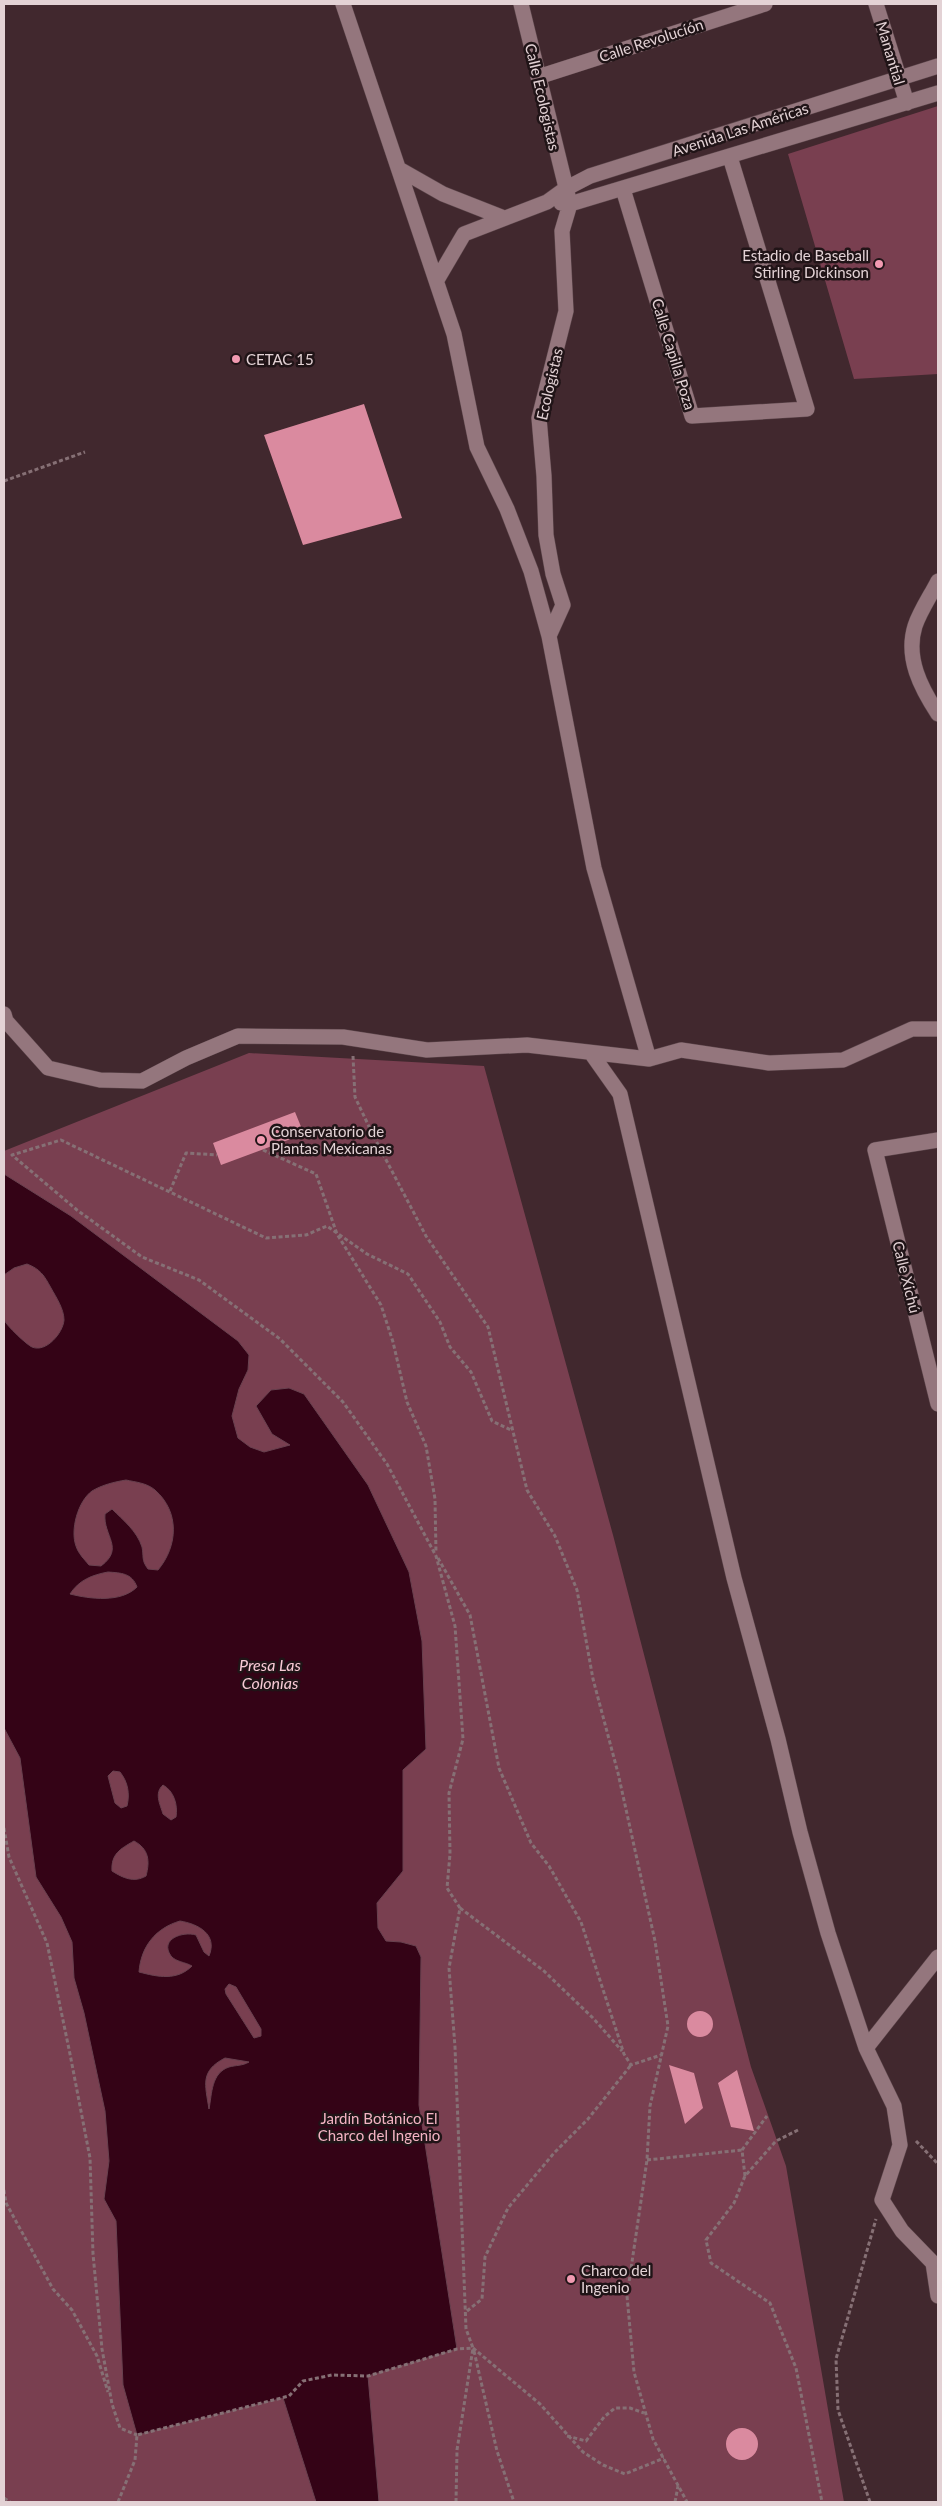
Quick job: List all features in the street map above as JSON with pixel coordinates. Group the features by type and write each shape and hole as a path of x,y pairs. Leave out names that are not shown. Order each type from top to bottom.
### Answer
{"street":[{"path":"343,4 454,334 477,447 507,509 531,571 549,636 594,868 648,1060"},
{"name":"Calle Ecologistas","path":"522,4 565,189"},
{"name":"Calle Revolucíón","path":"538,77 765,4"},
{"name":"Manantial","path":"876,4 907,103"},
{"name":"Avenida Las Américas","path":"437,280 464,234 547,202 565,189 590,176 938,66"},
{"name":"Avenida Las Américas","path":"547,202 570,204 623,190 938,93"},
{"name":"Calle Capilla Poza","path":"623,190 692,416 807,409 730,157"},
{"path":"399,169 443,194 504,218"},
{"path":"565,189 570,204"},
{"name":"Ecologistas","path":"549,636 563,605 553,574 546,535 544,476 539,418 566,311 562,230 570,204"},
{"path":"938,581 915,627 911,656 924,692 938,714"},
{"path":"4,1014 6,1021 48,1068 100,1080 142,1081 186,1058 238,1036 343,1038 427,1050 527,1045 648,1060 681,1050 769,1063 842,1060 912,1029 938,1029"},
{"path":"591,1053 620,1094 734,1578 778,1740 800,1832 828,1933 866,2048 894,2106 900,2145 882,2200 902,2231 933,2263 938,2296"},
{"name":"Calle Xichú","path":"938,1140 875,1150 938,1404"},
{"path":"866,2048 938,1957"}],"path":[{"path":"4,481 86,452"},
{"path":"343,1038 355,1059 355,1097 373,1135 426,1236 488,1327 511,1430 527,1490 555,1536 577,1590 593,1679 618,1773 655,1941 668,2026 650,2106 648,2160 627,2296 634,2372 653,2439 688,2502"},
{"path":"511,1430 492,1421 471,1372 450,1347 440,1322 408,1274 366,1254 327,1226 306,1234 266,1238 61,1140 12,1156 77,1210 142,1256 199,1280 280,1338 343,1402 387,1464 436,1556 470,1614 499,1768 531,1843 549,1866 582,1922 624,2054"},
{"path":"263,1150 316,1174 337,1234 380,1305 394,1342 407,1402 426,1446 434,1499 436,1556 455,1626 461,1690 463,1739 449,1793 450,1854 447,1888 460,1908 544,1971 592,2018 624,2054 631,2065"},
{"path":"170,1191 186,1153 217,1156"},
{"path":"4,1828 9,1857 47,1944 90,2158 93,2254 102,2349 112,2404"},
{"path":"460,1908 449,1968 456,2056 467,2311 466,2329 473,2348 496,2450 514,2502"},
{"path":"467,2311 482,2299 485,2257 508,2208 554,2153 588,2120 631,2065 661,2055"},
{"path":"745,2176 742,2150 767,2116"},
{"path":"798,2130 776,2140 745,2176 734,2203 706,2240 711,2263 770,2303 796,2368 822,2502"},
{"path":"648,2160 742,2150"},
{"path":"4,2190 6,2202 27,2237 53,2289 72,2310 97,2356 120,2428 137,2435 289,2396 303,2381 332,2375 368,2376 457,2349 473,2348 540,2404 566,2436 582,2452 602,2465 625,2474 664,2458"},
{"path":"870,2502 838,2410 836,2360 882,2200"},
{"path":"456,2502 457,2450 473,2348"},
{"path":"566,2436 586,2441 604,2417 615,2408 630,2408 645,2413"},
{"path":"118,2502 135,2460 137,2435"},
{"path":"675,2502 678,2484"},
{"path":"4,2498 10,2502"}],"green space":[{"name":"Estadio de Baseball Stirling Dickinson","path":"938,106 938,374 854,379 788,154"},
{"name":"Jardín Botánico El Charco del Ingenio","path":"249,1053 484,1066 613,1535 751,2067 786,2166 844,2502 4,2502 4,1151"}],"water":[{"name":"Presa Las Colonias","path":"4,1174 71,1216 238,1341 249,1355 248,1370 239,1389 232,1416 238,1438 250,1447 264,1452 290,1445 272,1434 256,1406 271,1390 289,1388 304,1394 368,1485 409,1572 422,1641 426,1749 403,1770 403,1871 377,1903 378,1928 386,1941 416,1946 421,1957 419,2105 457,2349 368,2376 379,2502 316,2502 283,2398 137,2435 123,2385 116,2221 104,2199 109,2161 105,2111 84,2013 74,1978 72,1942 61,1917 36,1877 20,1758 4,1728 4,1320 26,1343 37,1348 48,1345 53,1341 61,1331 64,1316 48,1283 35,1268 27,1264 14,1268 4,1275","holes":["126,1480 148,1486 155,1490 169,1508 173,1529 172,1540 165,1561 158,1570 148,1569 144,1563 140,1541 129,1526 112,1509 105,1514 105,1522 112,1547 108,1560 101,1566 89,1565 77,1549 74,1539 76,1516 83,1502 92,1491 104,1485","108,1572 129,1576 137,1587 123,1596 114,1598 96,1598 70,1594 86,1579","113,1771 120,1772 123,1776 127,1784 128,1793 127,1806 121,1808 115,1803 108,1776","163,1785 170,1791 174,1799 176,1817 171,1820 163,1814 158,1799","134,1841 143,1848 148,1860 146,1876 129,1879 112,1871 115,1856","180,1921 205,1931 211,1942 209,1956 204,1952 196,1935 179,1935 170,1941 168,1950 173,1958 192,1966 174,1976 160,1976 139,1972 140,1963 147,1946 151,1939 164,1928","229,1984 236,1987 261,2029 261,2036 254,2038 226,1994 225,1989","225,2058 249,2062 229,2067 219,2074 213,2085 209,2109 206,2079 211,2068"]}],"building":[{"path":"364,404 402,518 303,545 264,435"},
{"path":"295,1112 304,1134 221,1165 213,1143"},
{"path":"700,2011 709,2015 713,2024 709,2033 700,2037 691,2033 687,2024 691,2015"},
{"path":"669,2065 694,2073 703,2108 685,2124"},
{"path":"737,2070 754,2131 731,2127 718,2083"},
{"path":"742,2428 754,2432 758,2444 754,2456 742,2460 730,2456 726,2444 730,2432"}],"place":[{"name":"Estadio de Baseball Stirling Dickinson","path":"879,264"},
{"name":"CETAC 15","path":"236,359"},
{"name":"Conservatorio de Plantas Mexicanas","path":"261,1140"},
{"name":"Charco del Ingenio","path":"571,2279"}]}
